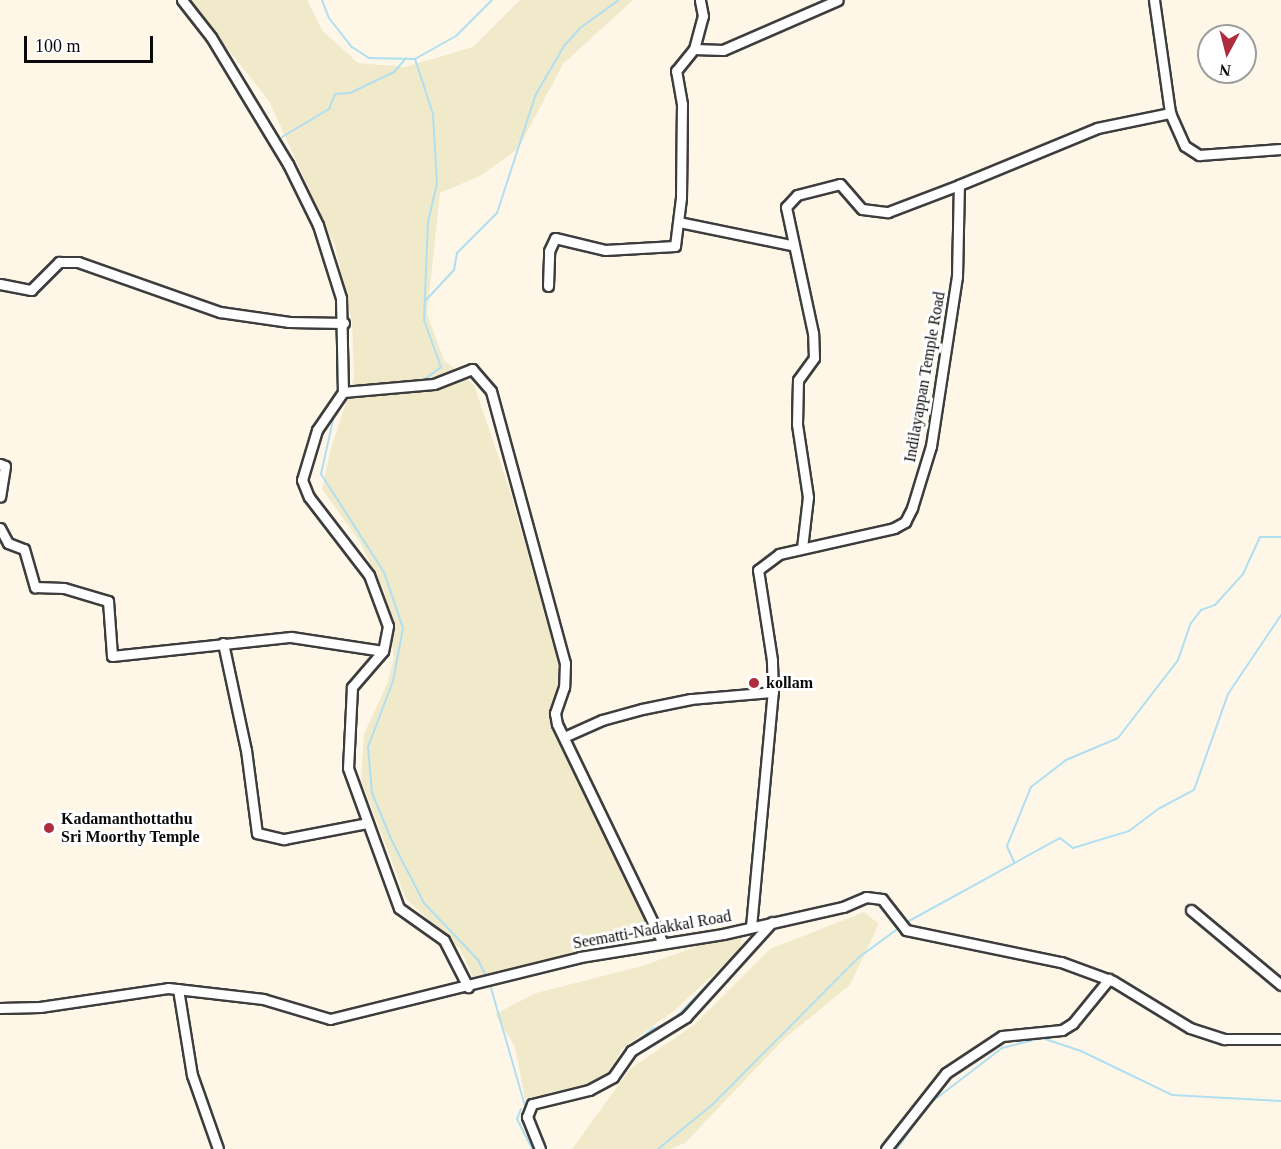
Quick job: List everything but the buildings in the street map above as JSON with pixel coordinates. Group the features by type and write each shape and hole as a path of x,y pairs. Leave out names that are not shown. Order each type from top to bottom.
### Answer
{"street":[{"path":"182,0 211,37 288,164 318,225 341,298 344,323 343,392 317,430 302,480 309,497 369,575 388,626 382,651 352,687 348,768 399,908 444,940 468,987"},
{"path":"548,286 549,251 555,238 605,250 670,249 675,246 679,222 682,104 676,71 694,49 703,16 700,0"},
{"path":"694,49 723,50 838,0"},
{"path":"1154,0 1170,113 1185,146 1199,155 1281,149"},
{"path":"802,549 808,497 797,424 798,380 814,358 813,333 791,245 786,207 797,195 840,184 861,209 888,212 1097,128 1170,113"},
{"name":"Indilayappan Temple Road","path":"751,927 773,692 772,660 757,585 758,570 772,558 894,528 905,522 912,508 931,446 957,277 959,185"},
{"path":"679,222 791,245"},
{"path":"0,284 31,290 59,262 78,262 220,312 289,322 344,323"},
{"path":"343,392 434,384 454,373 472,369 481,375 491,391 565,663 564,687 555,712 575,768 634,879 663,944"},
{"path":"0,464 5,465 0,497"},
{"path":"0,528 8,543 24,549 34,587 64,588 108,601 112,656 291,637 382,651"},
{"path":"223,643 246,750 258,833 284,839 367,823"},
{"path":"564,737 602,720 681,701 773,692"},
{"name":"Seematti-Nadakkal Road","path":"0,1008 40,1007 178,989 263,999 330,1019 468,987 580,957 751,927 843,907 866,897 882,899 906,930 1061,962 1109,979 1190,1028 1224,1039 1281,1039"},
{"path":"1191,910 1281,985"},
{"path":"540,1149 527,1117 532,1104 589,1090 613,1077 631,1051 686,1017 772,922"},
{"path":"886,1149 946,1073 1002,1036 1062,1030 1073,1023 1109,979"},
{"path":"178,989 192,1074 218,1149"}],"shaded area":[{"path":"189,0 307,0 322,30 358,63 405,67 473,47 520,0 633,0 563,64 518,149 480,176 440,193 427,314 444,360 474,385 509,488 563,677 548,717 587,802 657,933 475,982 461,950 406,899 361,780 364,734 387,684 394,658 385,593 360,542 322,489 331,448 354,378 352,322 335,246 269,101"},
{"path":"864,912 879,924 850,985 785,1038 685,1143 670,1149 572,1149 630,1069 694,1025 770,949"},
{"path":"742,937 740,950 676,1009 623,1048 609,1072 593,1082 525,1099 515,1047 495,1014 536,993 642,966 712,941"}],"waterway":[{"path":"322,0 329,18 352,47 369,58 415,59"},
{"path":"422,381 441,367 424,320 428,222 437,184 433,114 415,59 456,36 492,0"},
{"path":"426,300 454,270 457,253 497,213 536,94 564,46 580,28 619,0"},
{"path":"282,137 329,109 335,94 350,93 394,72 406,58"},
{"path":"335,411 321,474 384,572 403,628 393,681 368,747 372,793 392,841 424,903 478,960 485,974"},
{"path":"1014,862 1007,846 1031,787 1066,760 1118,738 1178,660 1191,623 1201,610 1215,605 1243,574 1260,537 1281,537"},
{"path":"909,921 1060,838 1073,848 1129,831 1160,808 1194,790 1228,694 1281,615"},
{"path":"658,1149 712,1105 858,958 896,930"},
{"path":"628,1049 652,1029 671,1022 730,962"},
{"path":"491,988 525,1106"},
{"path":"897,1149 929,1104 1002,1048 1042,1038 1081,1051 1172,1095 1281,1101"},
{"path":"533,1100 591,1085"},
{"path":"521,1109 517,1119 532,1149"}],"place":[{"name":"kollam","path":"754,683"},
{"name":"Kadamanthottathu Sri Moorthy Temple","path":"49,828"}]}
